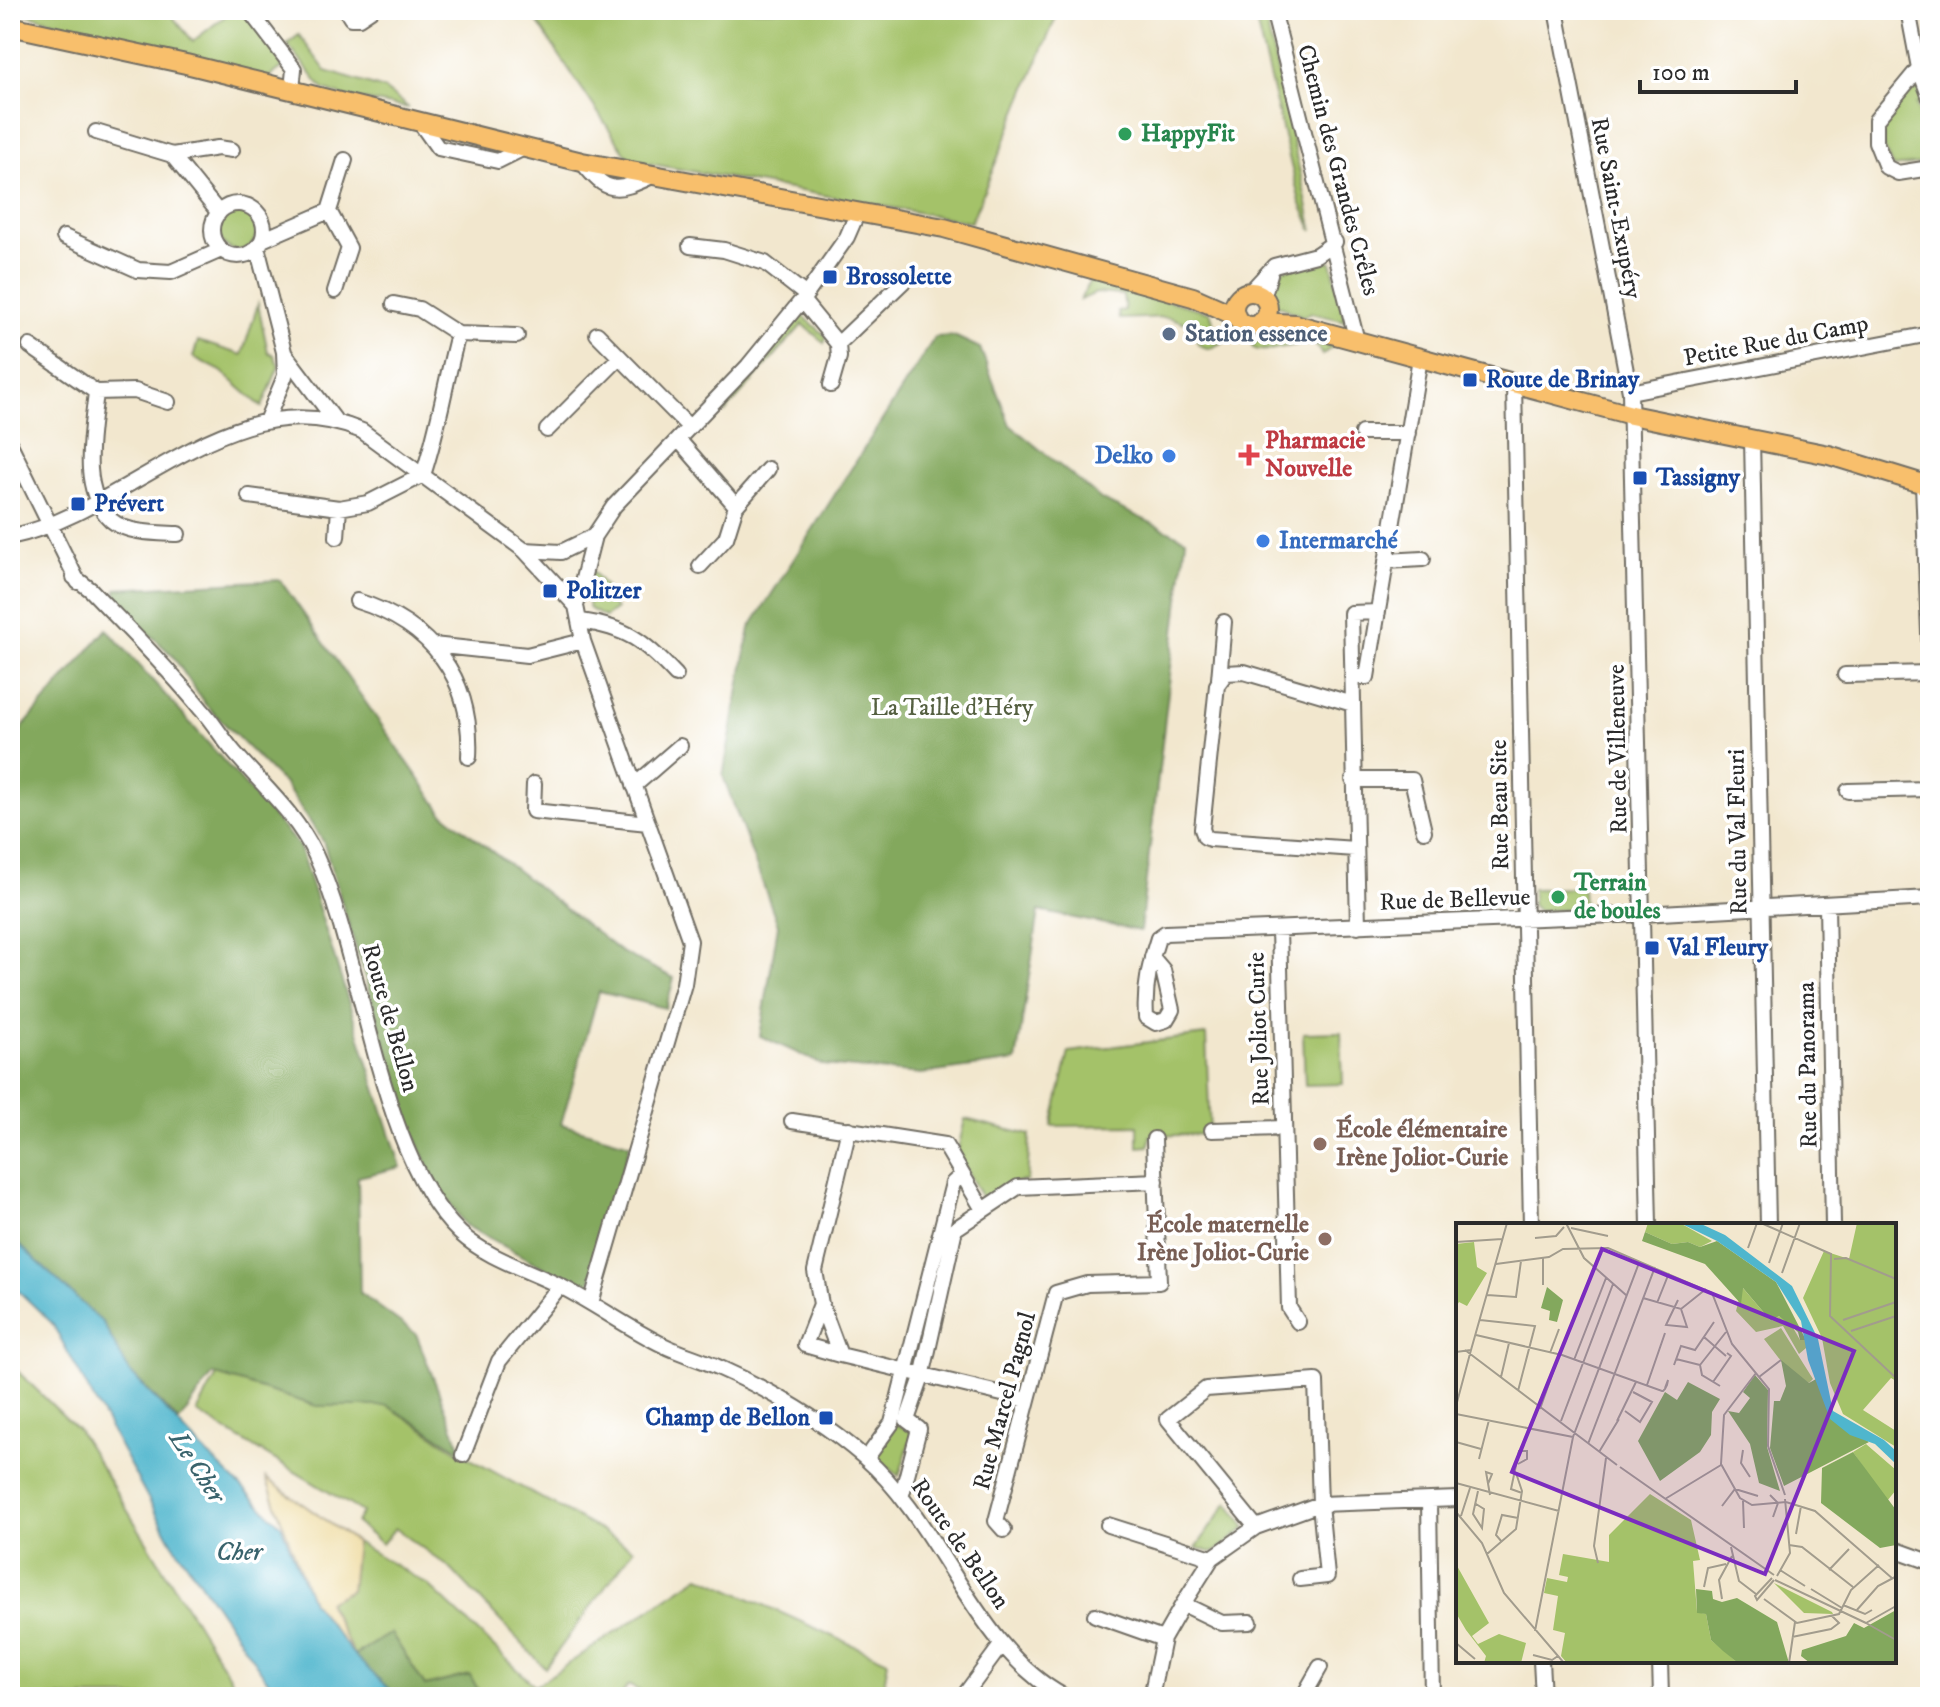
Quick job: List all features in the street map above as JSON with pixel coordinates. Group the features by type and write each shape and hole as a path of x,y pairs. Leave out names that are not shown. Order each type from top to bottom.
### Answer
{"main road":[{"path":"10,18 78,39"},
{"path":"10,26 78,39 582,162 944,228 1193,297 1252,305 1295,324 1631,415 1829,455 1926,485"}],"street":[{"path":"249,10 294,69 292,90"},
{"path":"262,26 268,10"},
{"path":"346,10 351,18 359,18 371,10"},
{"name":"Chemin des Grandes Crêles","path":"1273,10 1335,242 1357,341"},
{"name":"Rue Saint-Exupéry","path":"1556,10 1630,392 1631,415"},
{"path":"1908,10 1919,68 1930,98"},
{"path":"1919,68 1876,120 1876,142 1886,167 1898,173 1930,168"},
{"path":"96,132 172,155 218,148 232,150"},
{"path":"172,155 219,213"},
{"path":"335,291 349,248 329,211 345,160"},
{"path":"221,250 212,228 219,213 235,205 252,209 263,223 260,244 284,352 285,376 267,419"},
{"path":"64,237 138,270 171,272 221,250 241,256 329,211"},
{"path":"591,1303 684,984 690,941 583,641 578,613 594,536 614,506 748,366 804,297 847,237 857,214"},
{"path":"1252,305 1274,266 1316,255 1335,242"},
{"path":"690,246 724,250 765,263 804,297 838,344 839,357 831,385"},
{"path":"838,344 907,278"},
{"path":"394,304 419,309 458,334 517,336"},
{"path":"249,496 339,508 368,503 423,475 440,426 444,385 458,334"},
{"path":"597,334 618,359 689,427"},
{"name":"Petite Rue du Camp","path":"1630,392 1930,334"},
{"path":"30,346 96,392 135,391 168,402"},
{"path":"284,352 334,419"},
{"path":"1352,677 1367,677 1420,358"},
{"path":"547,430 618,359"},
{"name":"Rue Beau Site","path":"1514,384 1531,1223"},
{"path":"96,392 89,468 100,502 112,521 145,533 178,534"},
{"name":"Rue de Villeneuve","path":"1631,415 1649,1223"},
{"path":"10,537 52,526 100,502 139,476 267,419 334,419 362,431 524,550 578,613 612,625 645,642 676,675"},
{"path":"1362,433 1408,433"},
{"path":"678,439 736,506"},
{"name":"Rue du Val Fleuri","path":"1752,439 1768,1223"},
{"name":"Route de Bellon","path":"10,444 74,577 91,590 291,814 314,851 330,891 396,1116 415,1168 461,1233 493,1255 560,1286 663,1346 720,1368 787,1402 866,1459 902,1494 1002,1644 1036,1681 1065,1697"},
{"path":"700,566 726,538 736,506 768,469"},
{"path":"1926,485 1930,658"},
{"path":"337,537 339,508"},
{"path":"524,550 561,552 594,536"},
{"path":"1386,561 1423,559"},
{"path":"357,601 381,609 433,645 452,668 470,728 469,757"},
{"path":"1358,926 1351,613 1378,612"},
{"path":"1224,622 1202,829 1205,837 1355,849"},
{"path":"433,645 457,650 527,655 583,641"},
{"path":"452,668 457,650"},
{"path":"1219,679 1226,673 1244,672 1353,704"},
{"path":"1845,675 1930,673"},
{"path":"634,786 680,746"},
{"path":"1353,780 1412,780 1424,831"},
{"path":"534,784 533,811 648,823"},
{"path":"1848,791 1930,789"},
{"name":"Rue de Bellevue","path":"1152,957 1158,938 1182,931 1643,914 1930,898"},
{"name":"Rue du Panorama","path":"1827,905 1833,1223"},
{"name":"Rue Joliot Curie","path":"1279,929 1289,1308 1298,1322"},
{"path":"792,1121 945,1145 982,1208"},
{"name":"Rue Joliot Curie","path":"1212,1130 1284,1128"},
{"path":"840,1355 821,1304 815,1271 849,1129"},
{"name":"Rue Marcel Pagnol","path":"1004,1530 996,1521 1056,1293 1087,1284 1159,1282 1154,1139"},
{"path":"900,1418 906,1371 953,1183 962,1175"},
{"path":"866,1459 900,1418 922,1377 955,1229 982,1208 1018,1187 1156,1181"},
{"path":"463,1455 499,1361 560,1286"},
{"path":"821,1304 805,1345 922,1377 1027,1400"},
{"path":"1256,1527 1168,1419 1206,1389 1316,1381 1320,1504 1327,1576 1300,1579"},
{"path":"900,1418 919,1429 902,1494"},
{"path":"1151,1697 1163,1639 1183,1604 1212,1558 1256,1527 1320,1504 1456,1499"},
{"path":"1429,1501 1432,1697"},
{"path":"1108,1525 1212,1558"},
{"path":"1896,1550 1930,1562"},
{"path":"1183,1604 1222,1623 1250,1622"},
{"path":"1095,1615 1163,1639"},
{"name":"Route de Bellon","path":"963,1697 1002,1644"},
{"path":"1541,1663 1543,1697"},
{"path":"1660,1663 1661,1697"},
{"path":"1303,1697 1320,1667"}],"green space":[{"path":"10,10 167,10 193,41 233,10 244,10 283,62 283,67 268,78"},
{"path":"529,10 1059,10 971,222 630,160"},
{"path":"1265,16 1313,231 1300,202 1255,18"},
{"path":"299,35 326,71 384,89 409,108 345,97 323,89 287,44"},
{"path":"1909,88 1920,90 1926,105 1916,104 1930,143 1930,163 1893,167 1882,133 1887,116"},
{"path":"238,212 252,217 257,231 252,245 238,250 224,245 219,231 224,217"},
{"path":"1331,261 1345,321 1312,313 1302,316 1275,304 1270,287 1284,269"},
{"path":"1090,280 1210,312 1217,333 1227,340 1209,349 1199,345 1189,324 1168,317 1119,319 1118,312 1125,310 1123,295 1096,293 1080,300"},
{"path":"258,304 268,352 274,355 279,366 262,407 221,371 193,357 198,341 242,355"},
{"path":"801,314 827,337 824,343 803,324 725,412 723,402"},
{"path":"1278,331 1337,343 1322,355 1316,345 1308,344 1265,350 1253,348 1252,344"},
{"name":"La Taille d'Héry","path":"954,336 980,348 1010,425 1102,500 1186,539 1140,931 1039,911 1016,1061 921,1074 823,1065 760,1036 778,925 723,776 750,628 935,337"},
{"path":"591,569 607,589 603,595 616,609 605,617 588,608"},
{"path":"280,580 443,813 621,952 674,978 666,1008 599,992 561,1124 630,1144 590,1284 581,1288 465,1225 434,1178 411,1128 323,841 285,785 205,704 172,655 116,603 116,589"},
{"path":"107,629 299,846 401,1167 358,1177 360,1293 416,1334 462,1451 388,1406 317,1406 213,1374 179,1422 129,1371 103,1323 10,1236 10,742"},
{"name":"Terrain de boules","path":"1583,888 1584,909 1538,911 1532,905 1532,889"},
{"path":"1341,1032 1343,1084 1305,1085 1303,1033"},
{"path":"1206,1035 1210,1134 1150,1136 1149,1146 1138,1147 1138,1125 1052,1126 1069,1052"},
{"path":"965,1119 1030,1135 1027,1181 1017,1182 983,1200 957,1153"},
{"path":"10,1364 78,1430 242,1697 10,1697"},
{"path":"217,1375 317,1406 388,1406 463,1455 634,1549 545,1668 450,1568 395,1528 382,1544 356,1523 362,1512 197,1413"},
{"path":"896,1424 913,1432 899,1476 875,1456"},
{"path":"1228,1502 1246,1528 1214,1553 1196,1548"},
{"path":"356,1542 428,1585 535,1686 700,1576 888,1661 882,1697 652,1697 628,1685 620,1697 482,1697 469,1675 425,1686 391,1633 354,1655 327,1601 351,1590"},
{"path":"391,1633 425,1686 470,1675 482,1697 397,1697 354,1655"}],"sand":[{"path":"266,1478 356,1542 351,1590 327,1602 354,1655 312,1602"}],"water":[{"name":"Cher","path":"10,1236 103,1323 129,1371 200,1447 281,1525 312,1602 354,1655 397,1697 281,1697 275,1691 172,1542 52,1323 10,1283"}],"place":[{"name":"HappyFit","path":"1125,134"},
{"name":"Brossolette","path":"830,277"},
{"name":"Station essence","path":"1169,334"},
{"name":"Route de Brinay","path":"1470,380"},
{"name":"Pharmacie Nouvelle","path":"1249,455"},
{"name":"Delko","path":"1169,456"},
{"name":"Tassigny","path":"1640,478"},
{"name":"Prévert","path":"78,504"},
{"name":"Intermarché","path":"1263,541"},
{"name":"Politzer","path":"550,591"},
{"name":"Terrain de boules","path":"1558,897"},
{"name":"Val Fleury","path":"1652,948"},
{"name":"École élémentaire Irène Joliot-Curie","path":"1320,1144"},
{"name":"École maternelle Irène Joliot-Curie","path":"1325,1239"},
{"name":"Champ de Bellon","path":"826,1418"}],"water label":[{"name":"Le Cher","path":"197,1467"}]}
